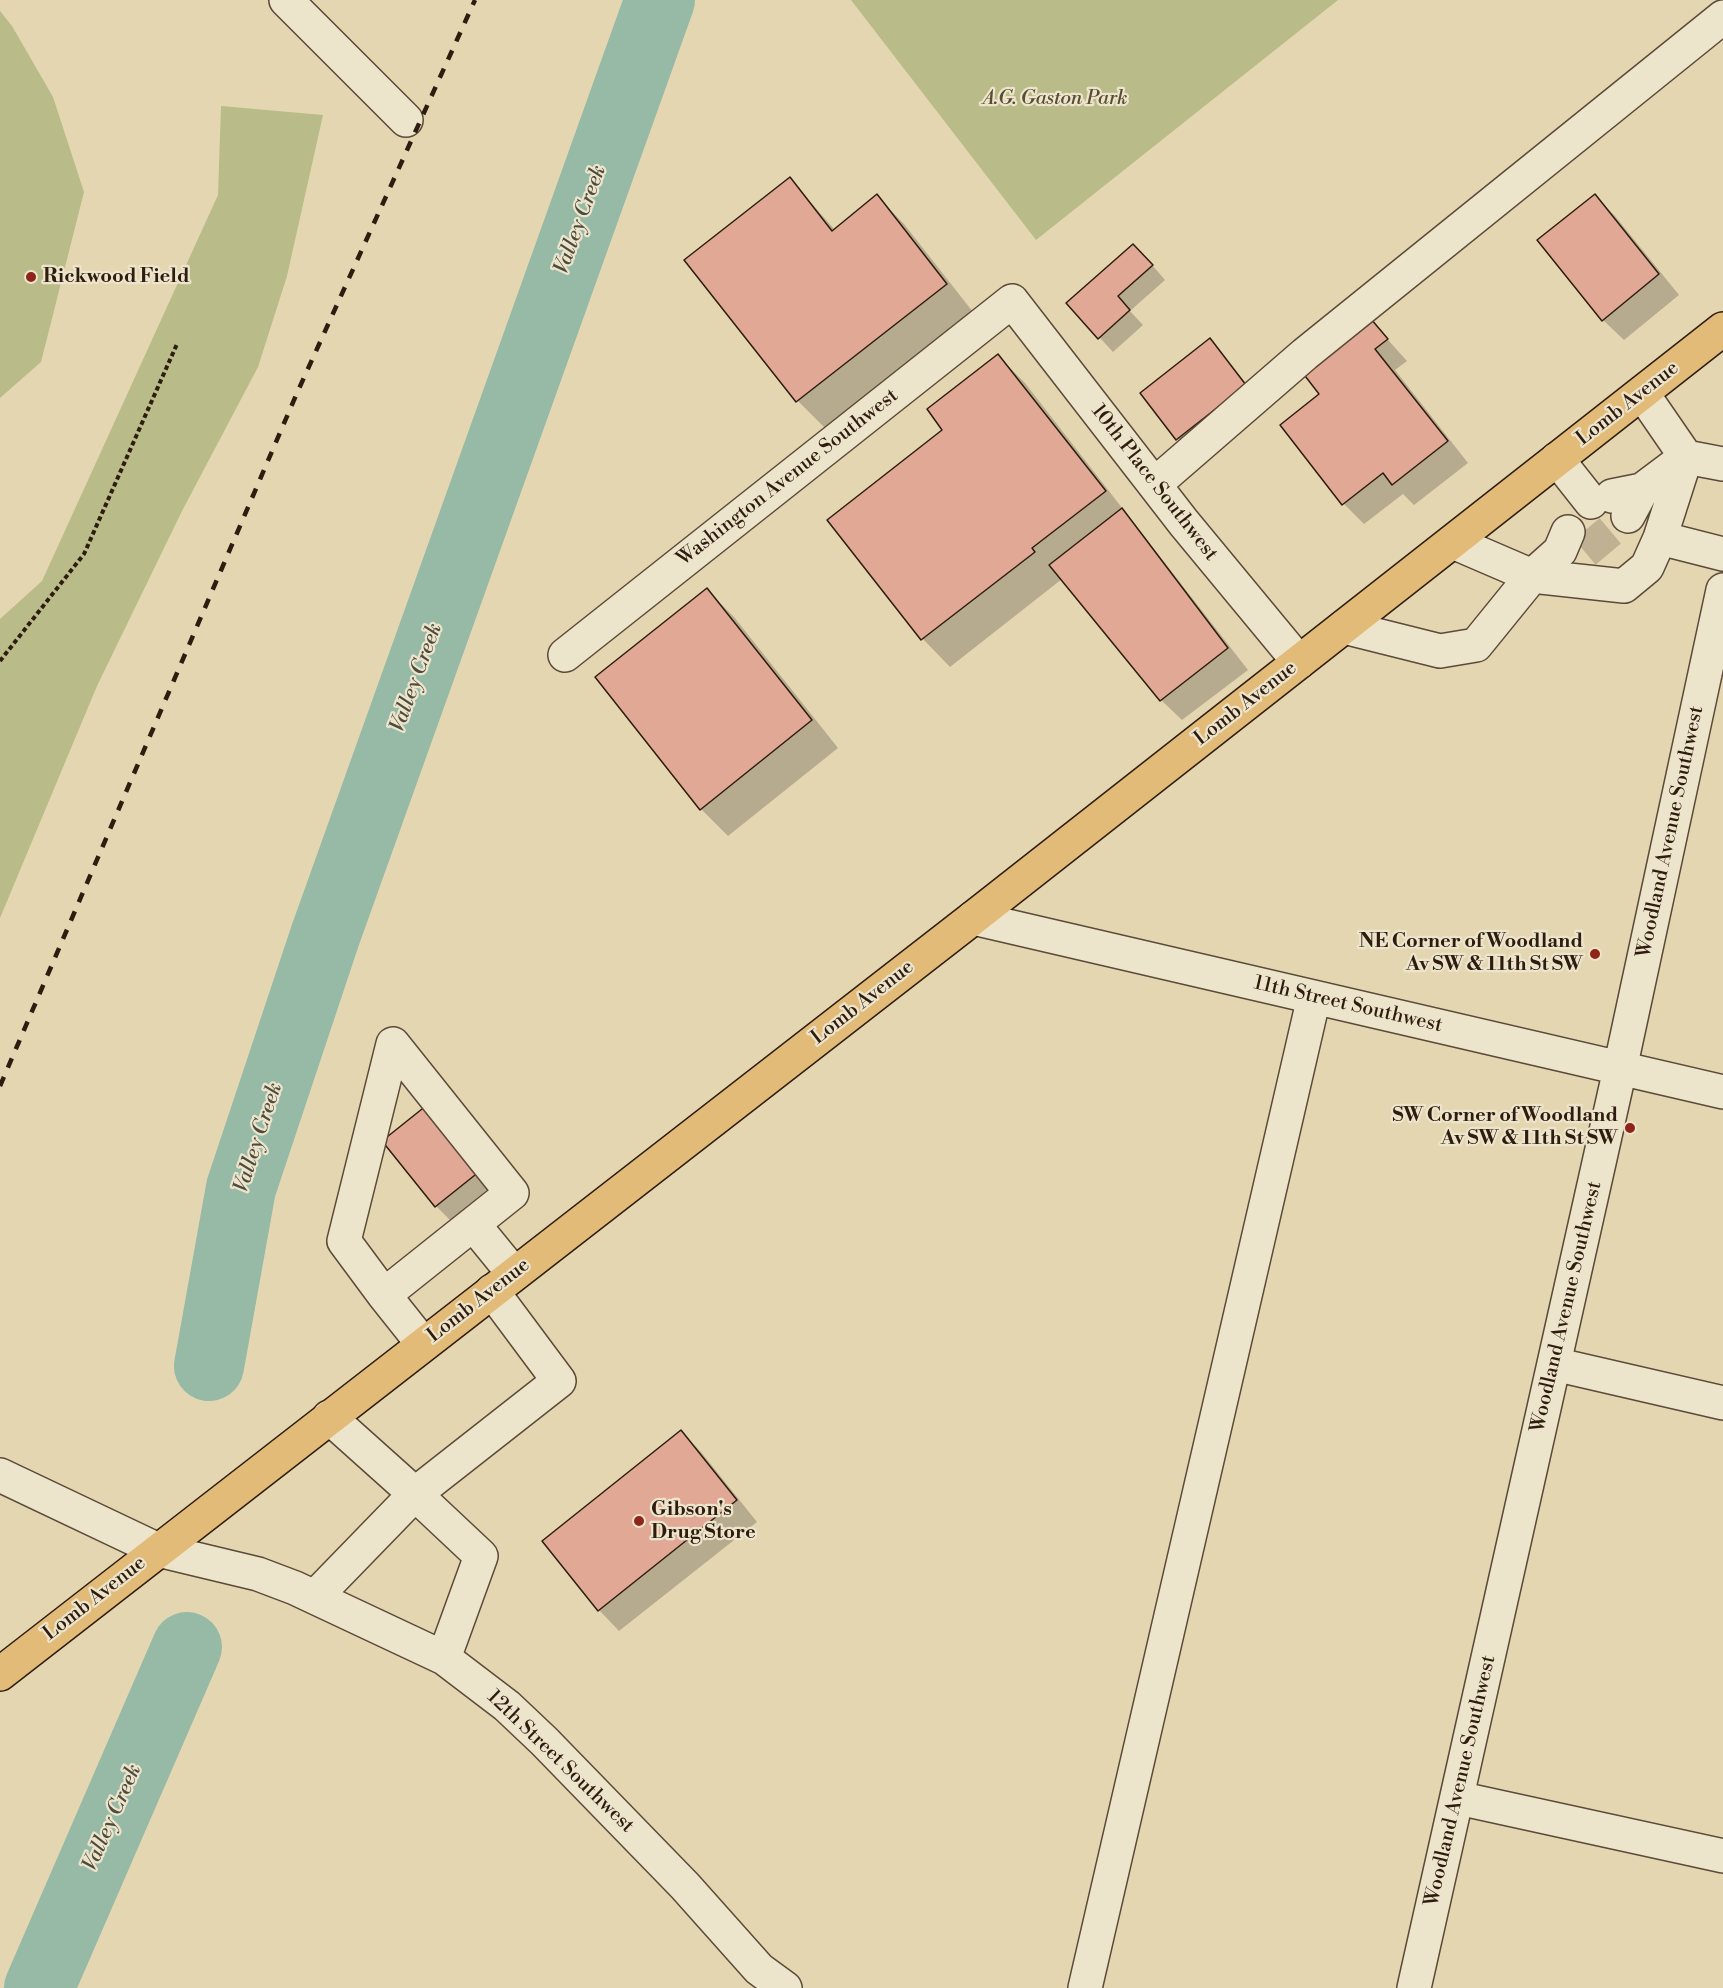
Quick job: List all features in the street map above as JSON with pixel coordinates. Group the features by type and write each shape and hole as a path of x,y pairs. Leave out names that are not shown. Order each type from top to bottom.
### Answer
{"main road":[{"name":"Lomb Avenue","path":"0,1674 973,918 1723,329"}],"street":[{"path":"286,0 406,120"},
{"path":"1155,484 1305,354 1723,17"},
{"name":"10th Place Southwest","path":"1012,301 1155,484 1299,662"},
{"name":"Washington Avenue Southwest","path":"565,655 1012,301"},
{"path":"1642,393 1686,457"},
{"path":"1453,542 1532,576 1624,586 1647,567 1660,538 1686,457"},
{"path":"1557,459 1618,501 1686,457 1723,464"},
{"path":"1660,538 1723,554"},
{"path":"1344,627 1440,651 1476,645 1532,576 1571,545"},
{"name":"Woodland Avenue Southwest","path":"1414,1988 1620,1069 1723,590"},
{"name":"11th Street Southwest","path":"973,918 1723,1092"},
{"path":"1085,1988 1314,997"},
{"path":"384,1295 512,1193 393,1044 344,1241 384,1295 423,1344"},
{"path":"315,1597 415,1494 559,1381 503,1282 474,1225"},
{"path":"1554,1364 1723,1403"},
{"path":"329,1417 481,1556 444,1658"},
{"name":"12th Street Southwest","path":"0,1475 158,1550 258,1574 315,1597 444,1658 507,1706 544,1741 685,1886 737,1947 759,1969 785,1988"},
{"path":"1458,1798 1723,1856"},
{"path":"737,1947 744,1988"}],"path":[{"path":"0,661 84,554 177,344"}],"green space":[{"name":"A.G. Gaston Park","path":"851,0 1338,0 1036,240"},
{"name":"Rickwood Field","path":"0,11 12,26 53,97 84,192 41,362 0,398"},
{"path":"221,106 323,115 287,276 258,367 182,511 97,686 0,918 0,619 42,581 218,195"}],"building":[{"path":"790,177 832,231 877,194 947,284 796,402 684,260"},
{"path":"1595,194 1659,274 1602,321 1537,240"},
{"path":"1133,244 1153,265 1118,296 1130,310 1098,339 1066,303"},
{"path":"1371,319 1388,339 1375,349 1448,441 1392,485 1383,473 1342,505 1280,425 1319,394 1302,372"},
{"path":"1210,338 1246,385 1176,440 1140,393"},
{"path":"998,354 1106,491 1032,548 1035,552 921,640 827,520 942,430 927,409"},
{"path":"1122,508 1228,648 1160,701 1049,565"},
{"path":"707,588 812,720 700,810 595,677"},
{"path":"427,1105 480,1171 435,1207 382,1141"},
{"name":"Gibson's Drug Store","path":"681,1430 737,1500 598,1611 542,1541"}],"waterway":[{"name":"Valley Creek","path":"209,1366 241,1188 325,936 660,0"},
{"name":"Valley Creek","path":"39,1988 187,1647"}],"tunnel":[{"path":"1585,552 1628,516"}],"railway":[{"path":"0,1086 297,393 475,0"}],"place":[{"name":"Rickwood Field","path":"31,277"},
{"name":"NE Corner of Woodland Av SW & 11th St SW","path":"1595,954"},
{"name":"SW Corner of Woodland Av SW & 11th St SW","path":"1630,1128"},
{"name":"Gibson's Drug Store","path":"639,1521"}]}
